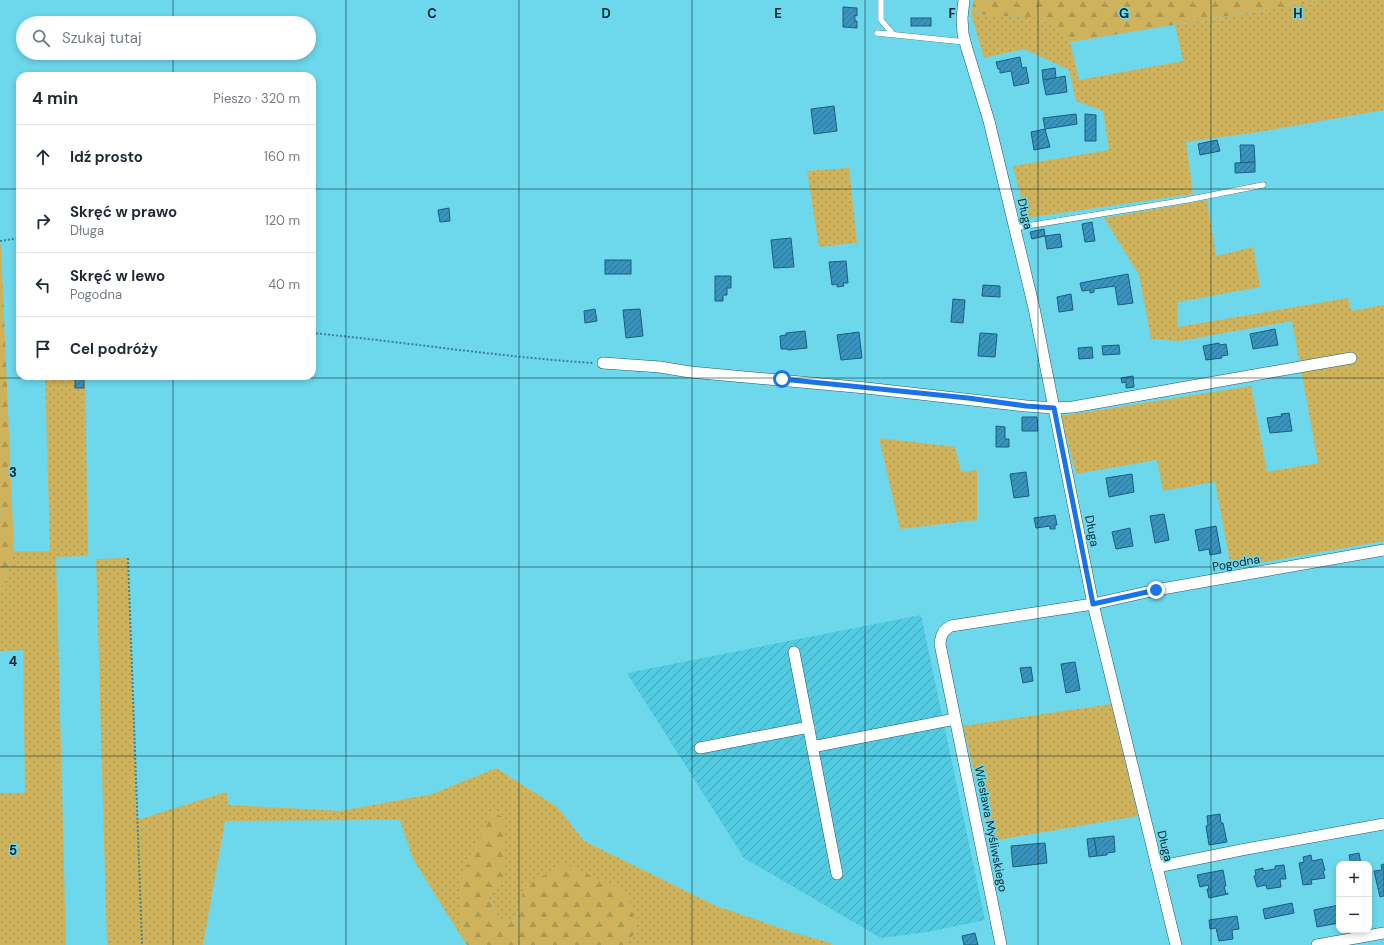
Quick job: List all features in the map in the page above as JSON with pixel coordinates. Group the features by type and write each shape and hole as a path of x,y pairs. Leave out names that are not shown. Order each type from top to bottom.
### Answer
{"street":[{"name":"Długa","path":"964,0 962,18 965,42 989,121 1034,308 1093,604 1176,945"},
{"path":"603,363 782,379 1054,408 1351,358"},
{"name":"Pogodna","path":"1093,604 1156,590 1384,550"},
{"name":"Wiesława Myśliwskiego","path":"1001,945 940,644 941,637 945,630 951,626 1093,604"},
{"path":"794,652 837,874"},
{"path":"812,747 955,718"},
{"path":"700,748 809,728"},
{"path":"1157,867 1384,824"},
{"path":"1317,945 1384,933"}],"lane":[{"path":"881,0 881,20 893,34"},
{"path":"877,32 965,42"},
{"path":"1015,228 1187,200 1263,184"}],"path":[{"path":"0,241 16,239"},
{"path":"316,333 544,360 603,363"},
{"path":"128,558 142,945"}],"shaded area":[{"path":"921,615 985,920 928,932 881,938 744,858 627,673"}],"green space":[{"path":"974,0 1326,0 1070,42 1042,18 971,14"},
{"path":"1326,0 1384,0 1384,110 1259,132 1186,142 1193,194 1026,218 1013,166 1109,150 1103,111 1076,101 1069,70 1024,49 984,58 971,14 1042,18 1070,42 1079,80 1183,61 1175,25"},
{"path":"849,168 857,243 819,247 807,171"},
{"path":"1207,200 1216,256 1253,247 1260,287 1178,302 1177,327 1348,298 1351,311 1384,305 1384,541 1231,568 1215,482 1163,491 1157,460 1076,474 1061,416 1251,386 1267,472 1318,463 1292,321 1180,341 1151,339 1139,275 1104,218"},
{"path":"0,245 14,551 0,594"},
{"path":"45,380 85,380 88,556 56,557 66,945 0,945 0,793 25,793 23,650 0,651 0,594 14,551 50,551"},
{"path":"879,438 955,447 961,472 977,470 977,520 900,529"},
{"path":"128,558 137,820 226,792 229,805 341,811 432,794 496,768 557,807 584,841 716,906 794,933 831,943 831,945 625,945 637,930 524,887 516,921 498,918 488,898 504,876 459,883 459,933 413,859 400,820 225,821 203,945 107,945 96,559"},
{"path":"1111,704 1138,816 991,841 963,726"},
{"path":"492,812 505,818 504,876 488,898 498,918 516,921 524,887 564,864 627,891 637,930 625,945 467,945 459,933 459,883"}],"building":[{"path":"843,7 857,8 857,16 855,15 855,21 857,21 857,28 843,27"},
{"path":"911,18 931,18 931,26 911,26"},
{"path":"1020,57 1022,68 1026,67 1029,83 1014,86 1011,71 1000,73 1000,69 998,69 996,62"},
{"path":"1055,68 1056,78 1043,80 1042,70"},
{"path":"1065,76 1067,92 1046,95 1043,80"},
{"path":"834,106 837,131 814,134 811,109"},
{"path":"1076,114 1077,124 1045,129 1043,118"},
{"path":"1085,114 1096,115 1096,141 1085,141"},
{"path":"1045,129 1050,147 1034,150 1031,132"},
{"path":"1217,140 1220,151 1200,155 1198,144"},
{"path":"1240,145 1254,145 1255,162 1241,163"},
{"path":"1255,162 1255,172 1235,173 1235,163"},
{"path":"449,208 450,221 440,222 438,210"},
{"path":"1092,222 1095,241 1085,242 1082,224"},
{"path":"1044,229 1045,236 1032,239 1030,232"},
{"path":"1060,234 1062,247 1047,249 1045,236"},
{"path":"791,238 794,267 774,268 771,240"},
{"path":"605,260 631,260 631,274 605,274"},
{"path":"846,261 848,283 843,283 844,286 837,287 837,284 832,285 829,262"},
{"path":"1128,274 1133,303 1118,305 1115,286 1094,289 1094,292 1090,293 1090,290 1082,291 1080,283"},
{"path":"715,276 731,276 731,288 727,288 727,295 723,295 723,301 715,301"},
{"path":"983,285 1000,286 1000,297 982,296"},
{"path":"1071,294 1073,310 1059,312 1057,297"},
{"path":"953,299 965,300 963,323 951,322"},
{"path":"595,309 597,321 585,323 584,311"},
{"path":"640,309 643,336 626,338 623,310"},
{"path":"1275,329 1278,345 1253,349 1250,334"},
{"path":"805,331 807,348 788,350 781,349 780,336 786,335 786,333"},
{"path":"859,332 862,358 841,360 837,335"},
{"path":"980,333 997,334 995,357 978,356"},
{"path":"1219,343 1220,345 1226,344 1228,355 1221,356 1222,358 1206,360 1203,346"},
{"path":"1119,345 1120,354 1103,355 1102,346"},
{"path":"1092,347 1093,358 1079,359 1078,348"},
{"path":"1133,376 1134,387 1126,388 1126,382 1122,383 1121,378"},
{"path":"75,380 84,380 84,388 75,388"},
{"path":"1289,413 1292,431 1270,433 1267,418 1282,416 1281,414"},
{"path":"1022,417 1037,417 1038,431 1022,431"},
{"path":"996,426 1005,427 1005,439 1009,439 1009,447 996,447"},
{"path":"1026,472 1029,496 1014,498 1010,474"},
{"path":"1132,474 1134,492 1109,497 1106,478"},
{"path":"1164,514 1169,540 1155,543 1150,516"},
{"path":"1055,515 1057,525 1055,525 1055,529 1050,529 1050,526 1036,528 1034,518"},
{"path":"1216,526 1221,553 1210,555 1209,549 1199,551 1195,530"},
{"path":"1130,528 1133,546 1116,549 1112,532"},
{"path":"1075,662 1080,690 1066,693 1061,664"},
{"path":"1031,667 1033,681 1023,683 1020,668"},
{"path":"1220,814 1221,823 1223,823 1227,842 1209,845 1206,826 1208,825 1207,816"},
{"path":"1114,836 1115,852 1097,856 1094,838"},
{"path":"1094,838 1097,856 1089,857 1087,839"},
{"path":"1045,843 1047,863 1013,867 1011,846"},
{"path":"1359,853 1360,861 1350,861 1349,855"},
{"path":"1311,855 1312,861 1322,859 1325,870 1323,871 1325,878 1311,880 1312,884 1303,885 1299,863 1304,862 1303,857"},
{"path":"1384,864 1384,896 1380,897 1374,871 1382,870 1381,865"},
{"path":"1284,865 1286,879 1280,879 1281,887 1267,889 1266,885 1257,887 1254,876 1256,876 1255,870 1263,868 1263,871 1275,869 1275,866"},
{"path":"1223,870 1226,886 1224,886 1226,894 1228,894 1209,898 1207,889 1209,889 1208,885 1200,887 1197,875"},
{"path":"1292,903 1294,913 1265,919 1263,909"},
{"path":"1336,906 1336,924 1317,927 1314,910"},
{"path":"1237,916 1239,929 1232,930 1233,939 1219,941 1216,928 1210,929 1209,920"},
{"path":"975,933 978,945 964,945 962,936"}],"route":[{"path":"782,379 1054,408 1093,604 1156,590"}]}
